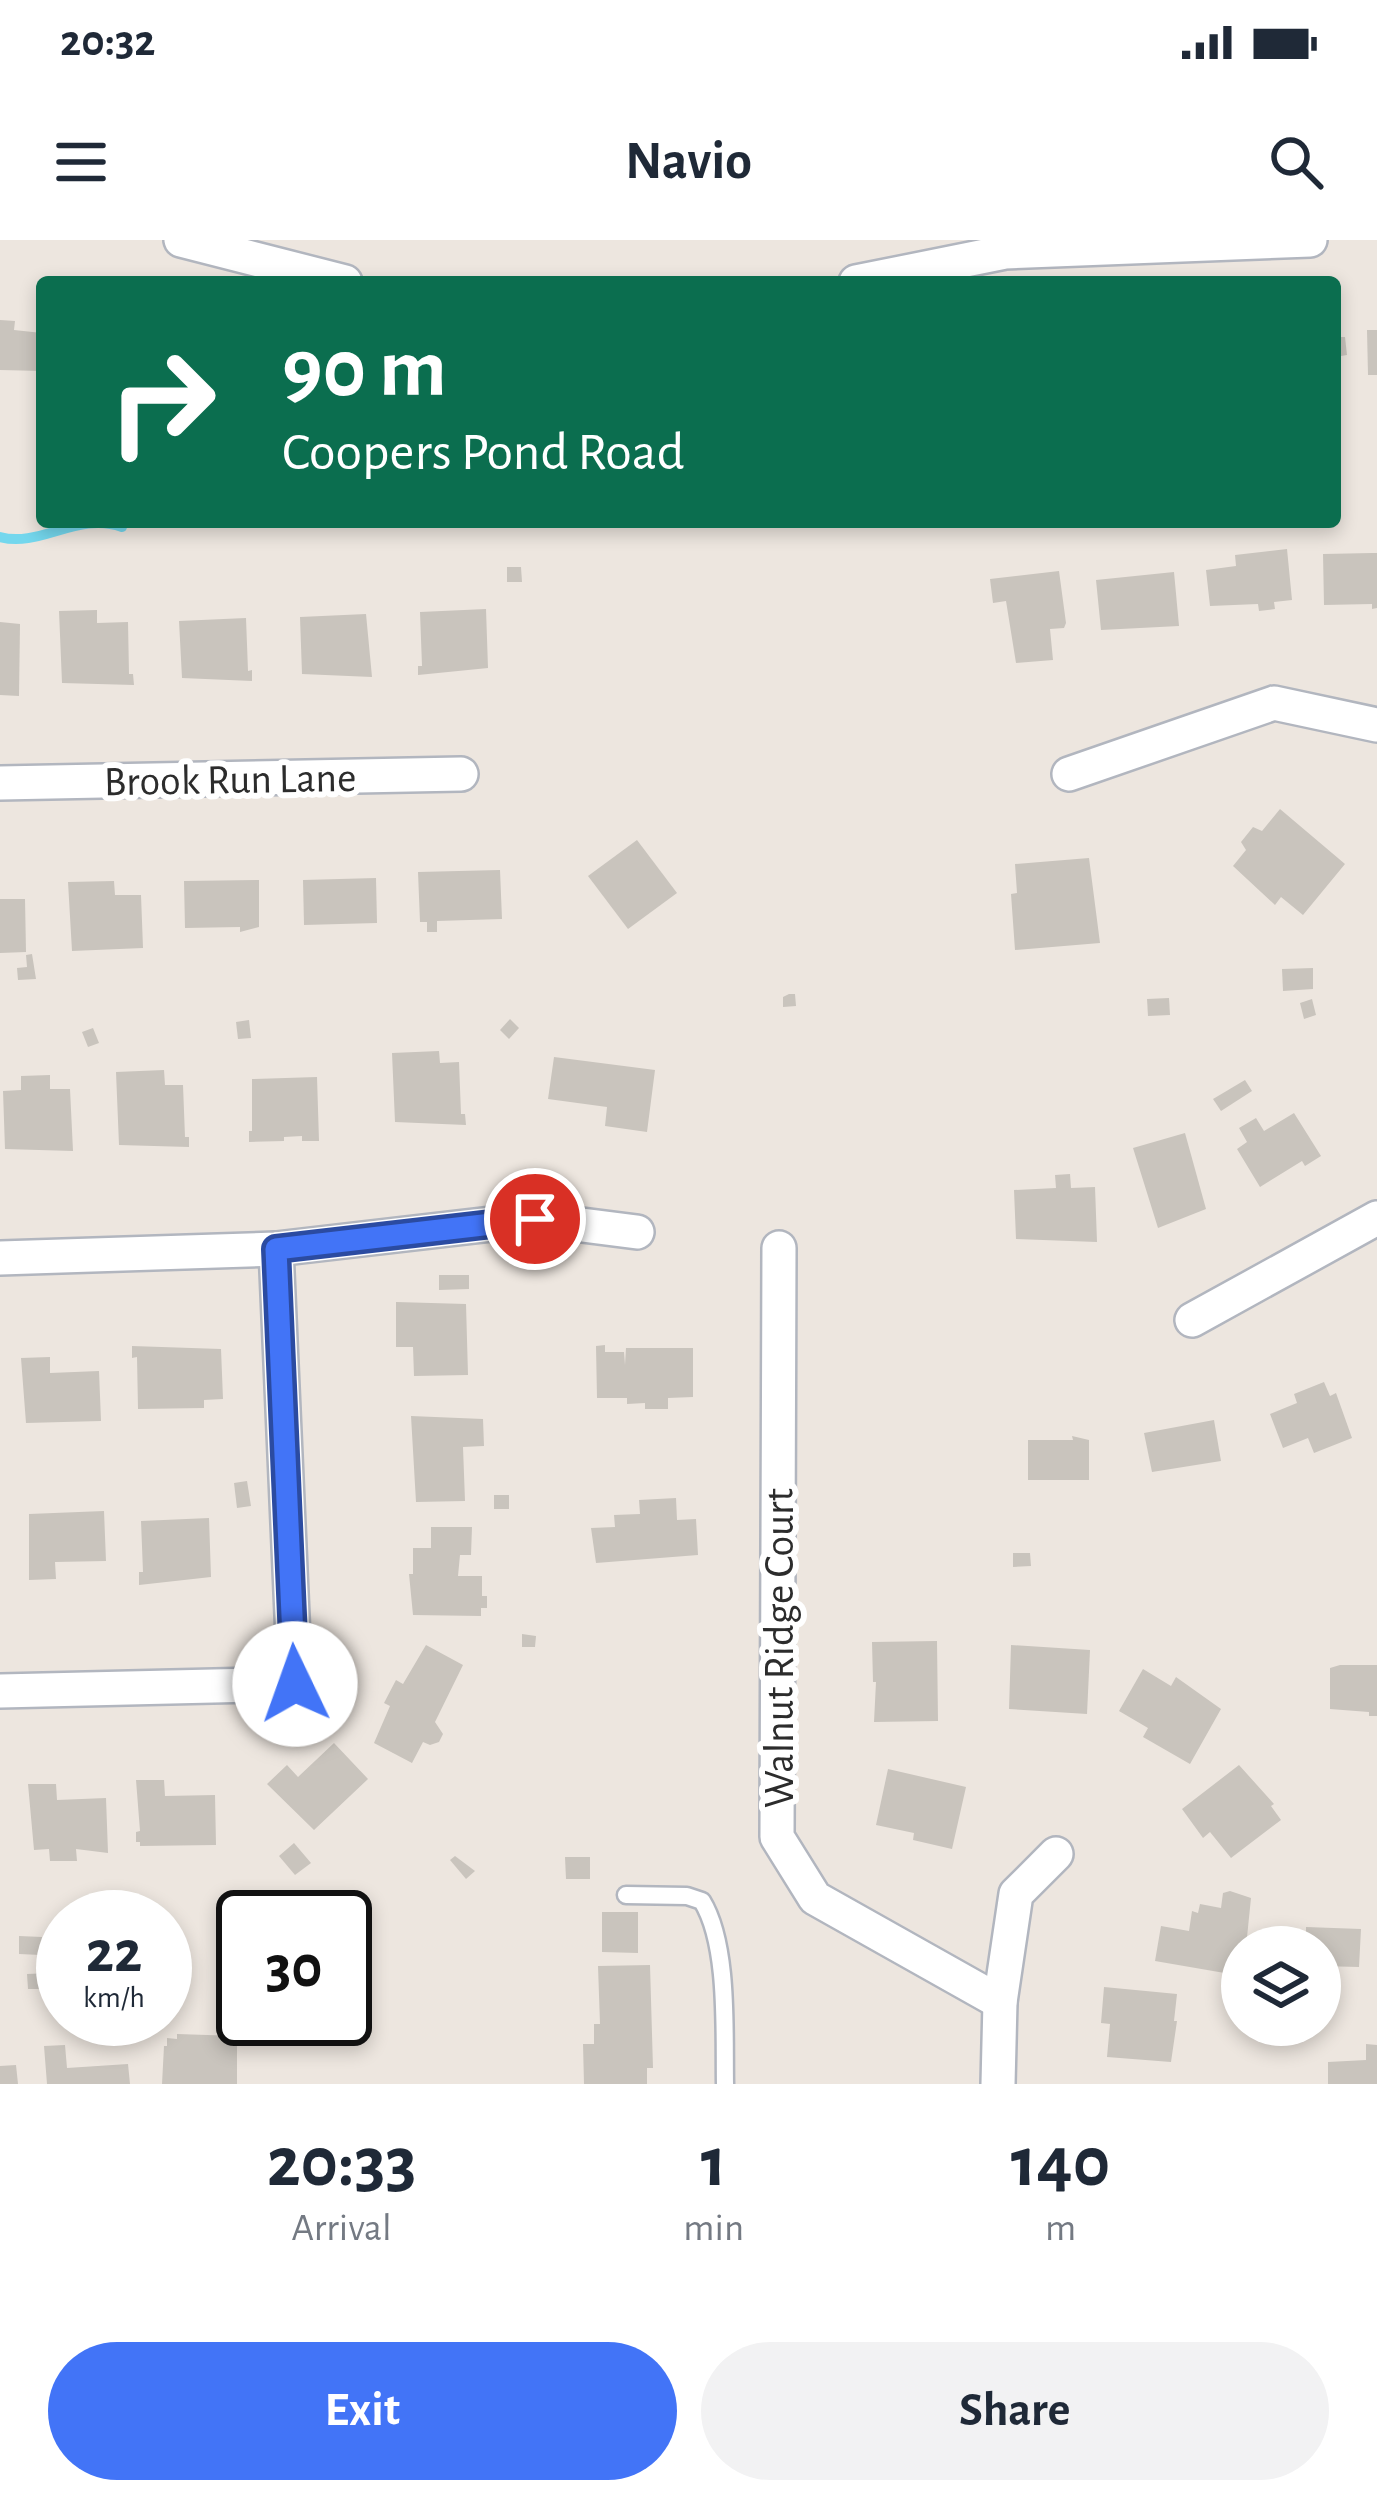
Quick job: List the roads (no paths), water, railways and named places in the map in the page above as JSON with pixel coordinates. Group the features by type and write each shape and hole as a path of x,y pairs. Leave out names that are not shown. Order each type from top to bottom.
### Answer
{"street":[{"path":"181,240 322,276"},
{"path":"885,276 1005,251 1310,240"},
{"path":"1069,774 1274,704 1377,725"},
{"name":"Brook Run Lane","path":"0,783 460,774"},
{"path":"0,1258 276,1249 535,1219 637,1232"},
{"path":"1192,1320 1377,1219"},
{"name":"Walnut Ridge Court","path":"778,1248 778,1837 814,1898 1000,2002"},
{"path":"0,1691 295,1684 276,1249"},
{"path":"998,2084 1000,2002 1016,1894 1056,1854"}],"lane":[{"path":"626,1895 687,1896 702,1901 713,1918 724,2014 725,2084"}],"waterway":[{"path":"0,537 30,538 68,528"}]}
